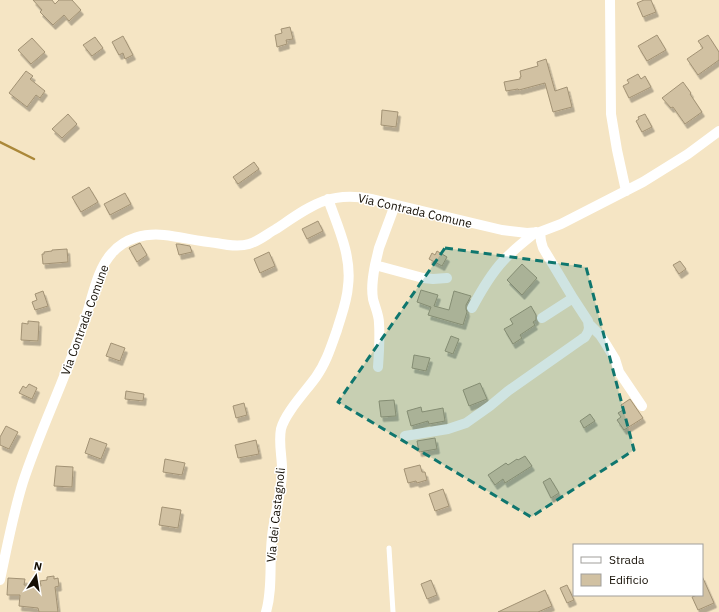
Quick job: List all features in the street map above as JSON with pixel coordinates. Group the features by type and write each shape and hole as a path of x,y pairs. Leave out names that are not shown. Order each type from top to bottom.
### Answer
{"street":[{"path":"610,0 612,114 617,150 626,190"},
{"name":"Via Contrada Comune","path":"0,580 24,480 77,343 100,273 110,254 128,240 152,234 239,246 260,239 310,207 328,199 340,197 359,197 395,204 489,227 516,232 538,232 561,224 647,180 683,157 719,131"},
{"name":"Via dei Castagnoli","path":"266,612 270,590 270,559 273,531 282,480 280,438 282,427 286,417 317,376 324,364 344,309 348,292 349,273 347,256 328,199"},
{"path":"378,367 379,323 372,290 375,264 379,248 395,204"},
{"path":"472,308 489,279 499,266 515,249 538,232 543,248 589,324 604,341 614,357 621,374 642,406"},
{"path":"375,264 422,278 447,278"},
{"path":"542,318 573,298"},
{"path":"405,436 448,429 466,423 508,391 585,337 588,332 589,324"}],"lane":[{"path":"389,548 393,612"}],"highlighted area":[{"path":"445,248 586,267 634,450 531,517 338,402"}],"building":[{"path":"33,0 52,0 55,4 59,0 72,0 81,10 69,21 64,15 53,25 40,12 42,10"},
{"path":"644,0 651,0 656,12 643,17 637,3"},
{"path":"290,27 293,39 286,40 287,44 277,47 275,35 282,33 281,29"},
{"path":"657,35 666,50 647,61 638,46"},
{"path":"708,35 719,52 719,60 698,75 687,59 703,48 698,41"},
{"path":"123,36 133,55 125,59 123,53 119,55 112,42"},
{"path":"95,37 103,48 92,56 83,45"},
{"path":"32,38 45,52 31,64 18,50"},
{"path":"546,59 555,91 567,87 572,107 553,112 545,83 519,90 506,91 504,82 520,79 520,71 538,66 537,62"},
{"path":"26,71 33,76 30,79 45,91 40,98 36,95 27,107 9,93"},
{"path":"638,74 641,79 645,76 651,87 629,98 623,86 629,83 627,80"},
{"path":"683,82 702,112 685,124 673,107 671,108 662,98"},
{"path":"382,110 398,112 396,127 381,125"},
{"path":"68,114 77,124 62,138 52,129"},
{"path":"645,114 652,127 642,132 636,121 639,119 638,117"},
{"path":"254,162 259,169 238,184 233,177"},
{"path":"89,187 98,202 81,212 72,197"},
{"path":"125,193 131,204 110,215 104,204"},
{"path":"318,221 323,231 307,239 302,229"},
{"path":"140,243 147,255 137,262 129,248"},
{"path":"176,244 190,246 192,252 179,255"},
{"path":"67,249 68,262 43,264 42,254 44,254 44,252"},
{"path":"437,251 447,257 442,266 429,259 432,253 435,255"},
{"path":"269,252 275,266 260,273 254,259"},
{"path":"680,261 686,269 679,274 673,265"},
{"path":"522,264 537,278 522,295 507,280"},
{"path":"421,290 438,295 434,306 449,310 454,291 471,296 466,305 467,312 463,325 428,315 431,307 417,302"},
{"path":"43,291 48,306 35,310 32,302 37,300 35,294"},
{"path":"531,306 536,315 536,320 533,322 535,325 520,335 522,338 513,344 504,329 513,324 510,319"},
{"path":"28,321 39,322 38,341 21,340 22,323 28,324"},
{"path":"451,336 459,339 453,354 445,351"},
{"path":"111,343 125,348 120,361 106,356"},
{"path":"414,355 430,358 426,371 412,368"},
{"path":"480,383 487,399 469,406 463,390"},
{"path":"29,384 37,388 32,399 19,393 23,386 26,388"},
{"path":"126,391 144,394 143,401 125,399"},
{"path":"630,399 643,418 624,430 617,420 621,417 618,413 623,410 621,405"},
{"path":"394,400 396,416 381,417 379,401"},
{"path":"244,403 247,415 236,418 233,406"},
{"path":"421,407 422,412 443,408 445,421 429,424 428,421 411,426 407,411"},
{"path":"590,414 595,421 584,428 580,421"},
{"path":"6,426 18,432 9,449 0,445 0,437"},
{"path":"90,438 107,444 101,459 85,453"},
{"path":"435,438 437,449 419,452 417,441"},
{"path":"256,440 259,454 238,458 235,445"},
{"path":"525,456 532,466 505,483 503,479 495,485 488,475 506,463 508,465"},
{"path":"165,459 185,463 182,475 163,472"},
{"path":"420,465 422,472 425,472 427,480 417,483 416,481 408,483 404,469"},
{"path":"56,466 73,467 72,487 54,486"},
{"path":"550,478 559,493 551,498 543,482"},
{"path":"443,489 449,506 435,511 429,494"},
{"path":"162,507 181,510 178,528 159,525"},
{"path":"54,576 54,579 58,578 59,586 55,587 58,612 39,612 38,608 19,606 20,595 7,595 8,578 25,579 24,585 41,586 40,581 47,580 47,577"},
{"path":"703,578 714,603 698,610 692,597 703,596"},
{"path":"431,580 437,595 427,599 421,584"},
{"path":"567,585 574,600 567,603 560,588"},
{"path":"545,590 552,606 538,612 498,612"}],"waterway":[{"path":"0,142 34,159"}]}
